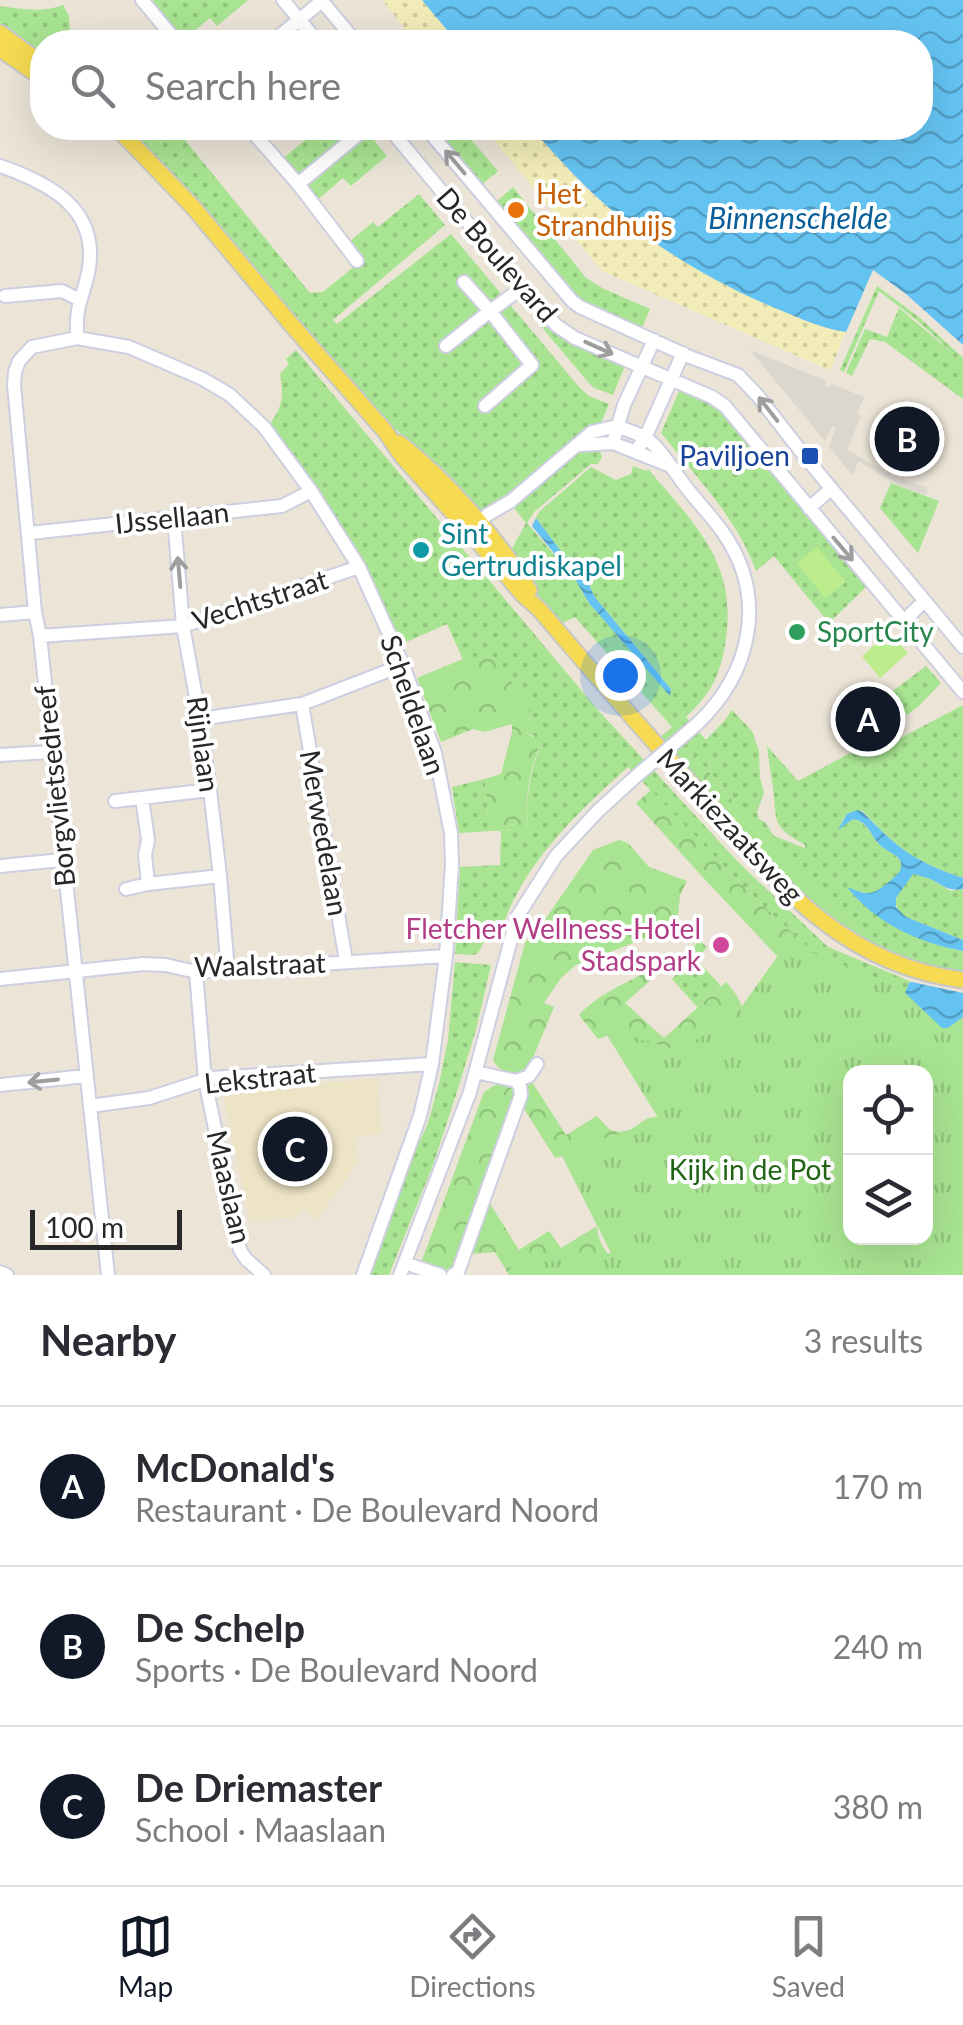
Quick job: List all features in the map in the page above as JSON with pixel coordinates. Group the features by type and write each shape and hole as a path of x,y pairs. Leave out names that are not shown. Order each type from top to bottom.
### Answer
{"main road":[{"path":"0,34 30,55"},
{"path":"0,49 30,70"},
{"name":"Markiezaatsweg","path":"129,140 193,207 402,456 478,529 523,595 794,898 829,927 872,954 905,967 963,980"}],"street":[{"path":"142,0 168,30"},
{"path":"283,0 295,24 303,30"},
{"path":"287,30 322,0 346,30"},
{"path":"260,140 357,261"},
{"path":"298,184 351,140"},
{"name":"De Boulevard","path":"399,140 557,326 575,338 725,406 963,692"},
{"name":"De Boulevard","path":"436,140 572,300 686,355 738,375 963,648"},
{"path":"0,166 26,175 61,196 85,224 91,244 77,317 77,338"},
{"path":"460,212 482,194"},
{"path":"464,282 532,365 485,406"},
{"path":"446,346 522,288"},
{"path":"5,296 62,292 80,300"},
{"name":"Scheldelaan","path":"77,338 129,347 203,378 264,427 311,491 358,567 404,666 435,753 451,833 452,865 446,956 432,1064 420,1116 362,1275"},
{"name":"Borgvlietsedreef","path":"77,338 32,347 15,372 35,612 108,1275"},
{"path":"613,443 654,340"},
{"path":"636,451 686,355"},
{"path":"440,1275 402,1269 476,1072 518,917 556,856 598,811 717,703 742,659 748,633 746,583 725,535 653,443 617,426 592,432 512,500 502,516 478,529"},
{"path":"577,445 613,443 668,465"},
{"path":"809,508 831,489"},
{"name":"IJssellaan","path":"30,534 282,506 311,491"},
{"name":"Rijnlaan","path":"174,518 183,626 210,790 228,971"},
{"name":"Vechtstraat","path":"40,636 183,626 358,567"},
{"path":"904,621 924,601"},
{"path":"0,615 35,612"},
{"path":"200,720 302,704 404,666"},
{"name":"Merwedelaan","path":"302,704 346,962"},
{"path":"0,756 51,752"},
{"path":"115,801 210,790"},
{"path":"142,798 148,840 148,884"},
{"path":"0,866 62,860"},
{"path":"126,889 220,876"},
{"name":"Waalstraat","path":"0,979 144,964 196,972 446,956"},
{"name":"Maaslaan","path":"196,972 206,1080 240,1250 264,1275"},
{"name":"Lekstraat","path":"90,1106 149,1098 206,1080 432,1064"},
{"path":"476,1072 516,1081 530,1076 537,1064"},
{"path":"0,1085 86,1076"},
{"path":"453,1275 458,1272 521,1095 516,1081"}],"shaded area":[{"path":"750,350 827,381 828,387 832,384 864,397 847,450 894,476 928,488 926,495 899,485 858,461 853,476 829,447 836,428 832,426 825,441"},
{"path":"377,1079 381,1134 355,1137 358,1162 318,1219 303,1210 297,1217 250,1222 222,1090"}],"green space":[{"path":"248,0 217,26 210,18 195,30 173,30 151,2"},
{"path":"63,5 70,30 30,30 30,50 0,29 0,6 40,10"},
{"path":"137,140 185,140 310,293 323,292 362,260 348,243 373,222 378,227 419,194 445,225 333,320 337,324 451,234 579,387 609,404 600,425 492,508 481,512 424,453 378,415"},
{"path":"305,140 344,140 297,180 281,160"},
{"path":"362,140 374,140 387,156 351,186 343,178 315,202 305,189"},
{"path":"441,140 471,140 498,171 480,186"},
{"path":"513,187 586,278 650,309 641,330 581,304 495,203"},
{"path":"877,286 920,318 963,358 963,399 885,342 870,339 852,376 846,373 865,329 887,337 899,308 956,356 879,291 844,372 840,370"},
{"path":"535,319 567,340 625,366 613,395 594,388"},
{"path":"296,350 597,709 740,864 828,947 912,982 908,983 963,1052 933,1068 933,1065 920,1065 849,985 758,901 628,767 553,841 522,884 501,932 486,938 476,954 455,954 460,867 500,865 501,831 528,829 529,789 539,750 534,736 526,733 530,711 464,662 447,624 402,644 354,549 268,426 281,401 280,374 289,364 286,359"},
{"path":"680,389 717,405 867,586 829,623 774,556 756,571 727,516 661,433"},
{"path":"598,447 602,457 598,464 591,464 534,512 527,523 575,579 589,603 670,695 671,689 536,518 591,467 616,480 631,474 633,466 648,469 697,528 719,569 728,617 717,676 702,701 686,717 706,740 732,710 752,731 759,751 764,793 757,812 774,836 805,848 778,822 767,746 798,781 869,743 876,751 963,705 963,878 908,853 863,811 848,814 841,827 853,819 863,823 902,864 898,875 880,890 866,893 849,888 851,892 902,930 963,951 963,975 897,957 825,902 776,853 693,753 682,763 659,738 672,727 575,617 559,625 509,554 526,523 514,508 577,453"},
{"path":"891,483 939,501 918,553 880,508"},
{"path":"817,547 846,582 825,598 797,563"},
{"path":"889,632 908,653 880,678 862,656"},
{"path":"489,650 528,706 526,733 540,740 528,786 528,830 489,831 485,779 501,774 512,724 485,732 473,729 441,742 417,678"},
{"path":"926,666 941,683 907,715 890,693"},
{"path":"693,753 776,853 825,902 897,957 854,938 801,898 682,763"},
{"path":"485,779 489,831 459,833 452,787"},
{"path":"651,790 758,901 849,985 809,990 636,803"},
{"path":"619,840 628,843 649,867 687,881 680,895 678,916 654,935 576,965 561,978 544,1003 554,1007 528,1070 518,1076 503,1071 493,1060 525,943 593,850"},
{"path":"913,874 951,891 963,889 963,940 900,912 897,896"},
{"path":"700,941 707,947 697,960 721,986 698,1008 672,979 676,975 675,962"},
{"name":"Kijk in de Pot","path":"787,943 923,996 963,1004 963,1275 513,1275 510,1267 611,1253 560,1152 660,1121 602,1027 677,1050 732,1020"},
{"path":"455,962 491,965 476,1030 433,1165 389,1275 370,1275 439,1084 448,1040"},
{"path":"658,964 663,969 625,1003 664,1038 726,982 736,994 744,1029 732,1080 615,1033 598,1039 579,1015 597,999"},
{"path":"500,1082 514,1086 513,1103 453,1270 446,1273 421,1263 484,1092"},
{"path":"532,1082 566,1135 597,1116 610,1130 619,1132 648,1118 737,1109 555,1158 523,1107 525,1086"},
{"path":"489,1202 519,1250 549,1231 561,1248 597,1226 606,1251 642,1275 509,1275 495,1252 470,1254"}],"sand":[{"path":"382,0 422,0 447,30 406,30"},
{"path":"494,140 542,140 599,200 661,247 759,301 846,332 830,370 602,271"}],"water":[{"name":"Binnenschelde","path":"422,0 963,0 963,345 873,270 846,332 829,329 739,292 680,259 625,221 542,140 933,140 933,30 447,30"},
{"path":"536,518 671,689 670,696 589,603 575,579 532,526"},
{"path":"857,810 908,852 963,878 963,889 952,889 913,874 896,898 896,907 906,917 963,940 963,951 899,930 871,911 847,887 875,892 901,868 898,857 881,846 863,823 853,819 838,830 847,814"},
{"path":"912,982 963,993 963,1017 942,1028 905,993"}],"place":[{"name":"Het Strandhuijs","path":"516,210"},
{"name":"De Schelp","path":"907,439"},
{"name":"Paviljoen","path":"810,456"},
{"name":"Sint Gertrudiskapel","path":"421,550"},
{"name":"SportCity","path":"797,632"},
{"name":"McDonald's","path":"868,719"},
{"name":"Fletcher Wellness-Hotel Stadspark","path":"721,945"},
{"name":"De Driemaster","path":"295,1149"}]}
